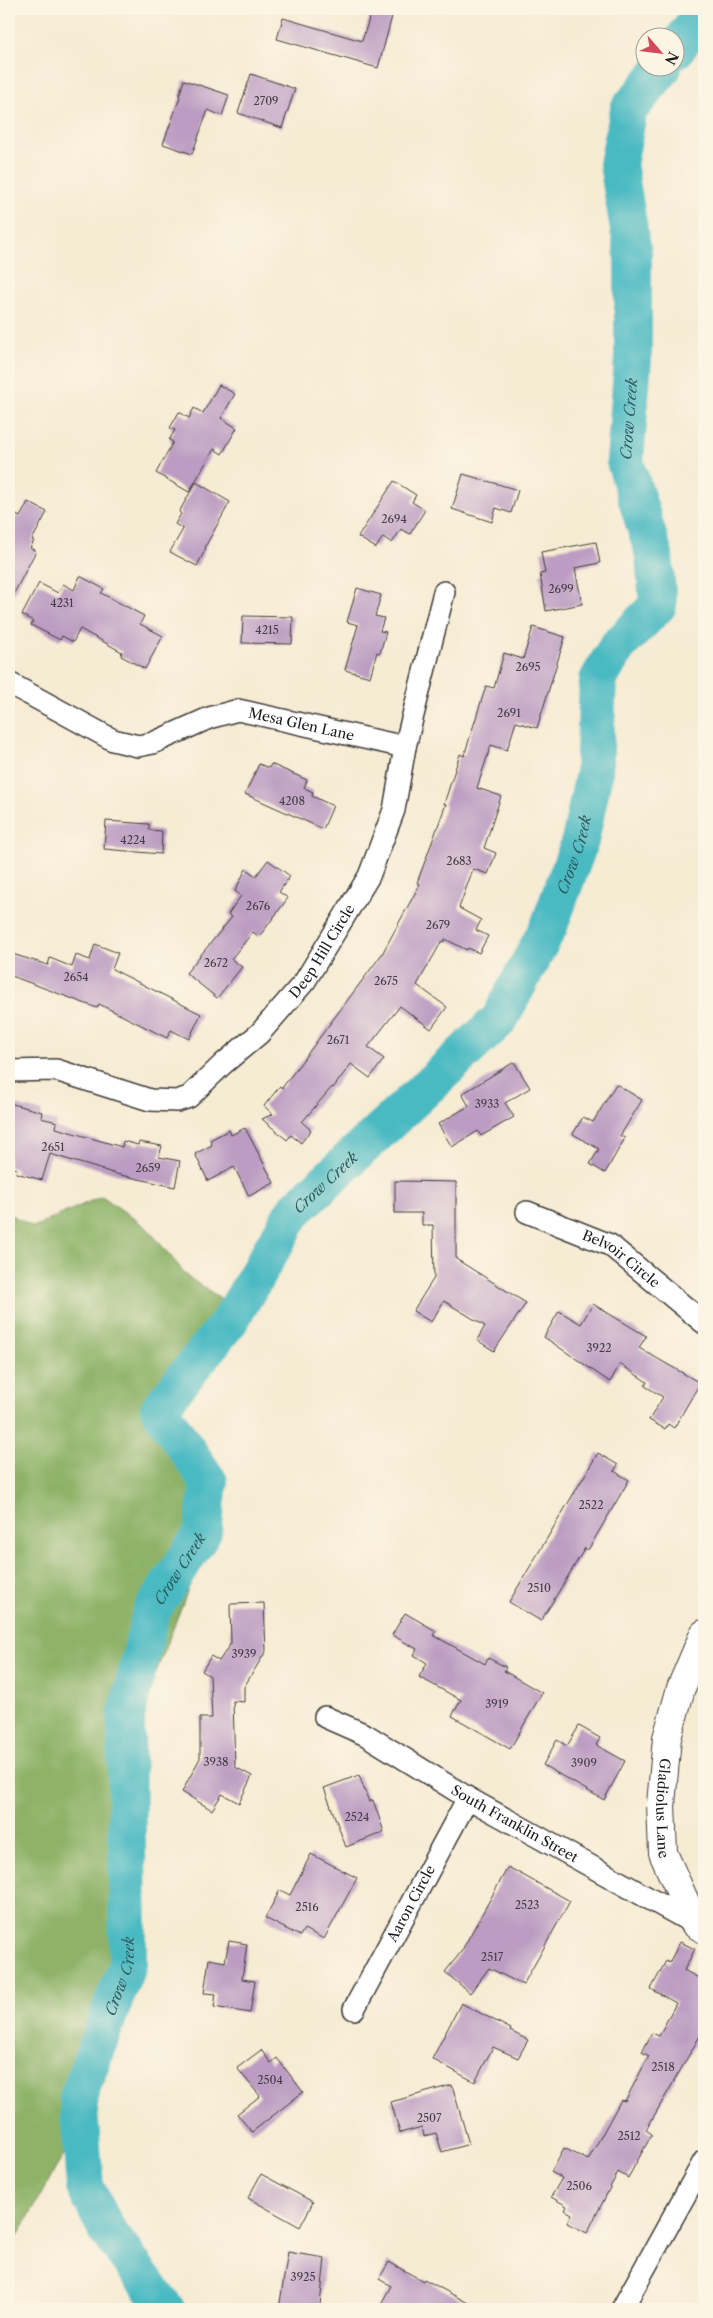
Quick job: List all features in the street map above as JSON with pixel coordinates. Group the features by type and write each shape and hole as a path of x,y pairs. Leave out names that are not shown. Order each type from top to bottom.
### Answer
{"street":[{"name":"Deep Hill Circle","path":"9,1071 56,1070 150,1100 176,1101 189,1097 223,1064 260,1033 305,982 368,876 394,810 405,747 444,592"},
{"name":"Mesa Glen Lane","path":"9,683 113,740 138,746 153,743 209,718 238,710 405,747"},
{"name":"Belvoir Circle","path":"527,1212 610,1245 704,1323"},
{"name":"Gladiolus Lane","path":"699,1926 663,1853 661,1804 667,1738 681,1688 704,1634"},
{"name":"South Franklin Street","path":"325,1717 366,1735 468,1798 699,1926"},
{"name":"Aaron Circle","path":"354,2009 468,1798"},
{"path":"622,2309 704,2161"}],"green space":[{"path":"102,1196 147,1228 188,1277 228,1303 165,1412 226,1491 132,1735 134,1929 84,2069 105,2080 9,2252 9,1214 33,1227"}],"building":[{"path":"372,9 394,9 378,68 277,39 283,18 362,41"},
{"path":"251,74 295,89 282,128 238,113"},
{"path":"184,80 229,95 222,116 208,110 192,154 163,144"},
{"path":"219,385 235,394 221,418 237,428 222,454 214,449 189,492 156,473 173,442 169,440 175,430 170,428 179,412 189,418 194,408 203,413"},
{"path":"463,474 518,490 511,513 496,508 492,522 452,509"},
{"path":"394,481 416,495 412,502 425,510 410,534 401,529 392,543 383,537 376,548 358,537"},
{"path":"196,482 230,502 205,547 197,566 170,552 183,529 175,524 181,514 179,512"},
{"path":"28,502 47,512 32,540 34,541 30,548 36,551 9,603 9,529 17,515 20,517"},
{"path":"596,542 600,563 575,568 582,604 546,611 540,574 545,573 541,552"},
{"path":"80,576 104,589 101,593 144,616 140,624 163,636 145,669 121,656 122,652 80,629 73,642 62,636 60,640 31,625 33,621 22,615 39,583 58,593 63,584 74,590"},
{"path":"357,588 381,595 375,616 384,618 380,631 386,632 380,653 377,652 370,677 345,670 358,625 347,622"},
{"path":"243,616 293,617 292,644 242,643"},
{"path":"533,627 565,637 537,728 516,722 507,750 491,745 477,788 501,796 484,848 496,853 488,874 473,869 459,908 481,920 476,930 488,936 479,953 468,948 467,950 445,939 444,942 442,941 417,985 447,1007 431,1029 400,1006 368,1047 384,1059 370,1078 351,1064 333,1088 302,1122 311,1130 301,1143 291,1135 287,1140 262,1119 273,1114 264,1106 280,1086 282,1088 382,954 420,884 417,883 446,804 444,804 460,754 464,756 486,686 494,688 504,653 523,659"},
{"path":"259,764 269,768 271,764 307,780 304,788 313,792 312,796 333,806 323,829 245,794"},
{"path":"106,821 149,824 149,830 162,831 161,854 104,849"},
{"path":"268,860 290,876 279,892 288,898 259,937 253,932 231,959 242,967 217,998 186,973 232,917 228,914 241,896 235,891 246,869 256,876"},
{"path":"95,944 118,953 112,969 201,1014 189,1039 171,1030 167,1038 99,1004 97,1008 9,975 9,953 48,965 50,958 72,967 76,955 90,960"},
{"path":"514,1062 530,1088 505,1103 514,1117 481,1136 478,1131 452,1147 438,1124 469,1106 462,1094"},
{"path":"616,1084 642,1100 620,1136 625,1138 605,1173 590,1164 599,1149 573,1134 583,1117 593,1122"},
{"path":"9,1103 42,1112 41,1118 57,1122 56,1128 122,1147 123,1141 138,1145 139,1142 162,1146 159,1157 180,1161 175,1187 116,1174 50,1154 42,1180 16,1173 17,1169 9,1167"},
{"path":"245,1128 274,1183 249,1196 234,1167 208,1181 195,1154 212,1145 210,1140 229,1130 231,1135"},
{"path":"395,1181 456,1182 456,1259 526,1303 494,1351 477,1340 485,1326 444,1301 431,1322 413,1311 434,1278 433,1225 422,1225 422,1213 395,1213"},
{"path":"593,1304 646,1336 639,1348 700,1383 674,1428 668,1424 665,1429 649,1420 663,1397 645,1386 647,1382 620,1364 610,1382 544,1337 559,1311 581,1324"},
{"path":"598,1453 618,1465 614,1471 629,1480 588,1550 585,1548 541,1621 509,1602"},
{"path":"264,1603 266,1651 244,1687 244,1702 233,1701 235,1767 252,1776 239,1803 222,1794 212,1810 182,1792 200,1758 200,1718 212,1718 210,1676 202,1671 211,1656 219,1661 231,1643 230,1604"},
{"path":"405,1613 436,1631 433,1635 485,1664 488,1658 506,1667 504,1671 542,1693 510,1749 452,1716 461,1700 419,1677 427,1663 414,1655 417,1649 392,1635"},
{"path":"579,1726 600,1738 596,1745 625,1761 604,1800 543,1765 557,1740 567,1746"},
{"path":"359,1775 369,1802 373,1800 384,1832 346,1847 324,1788"},
{"path":"311,1854 357,1878 324,1939 304,1929 300,1936 265,1918 280,1890 290,1895"},
{"path":"508,1867 570,1901 523,1985 489,1968 470,1993 445,1972 461,1952"},
{"path":"229,1941 247,1944 242,1979 255,1981 250,2013 214,2007 216,1994 204,1993 209,1959 225,1962"},
{"path":"680,1942 695,1949 684,1970 704,1981 704,2029 646,2130 652,2134 628,2178 618,2172 587,2233 567,2223 572,2214 565,2210 567,2206 551,2197 562,2178 551,2172 564,2148 588,2160 621,2100 625,2101 649,2056 642,2052 652,2033 659,2036 676,2003 651,1989 666,1961 669,1963"},
{"path":"461,2003 528,2040 518,2058 493,2047 475,2082 432,2059"},
{"path":"261,2050 271,2063 277,2058 303,2092 252,2132 237,2114 260,2096 237,2068"},
{"path":"452,2085 469,2144 442,2152 436,2133 424,2136 422,2127 400,2133 391,2102"},
{"path":"261,2174 313,2202 300,2227 248,2198"},
{"path":"288,2252 325,2258 320,2305 314,2309 279,2309"},
{"path":"389,2262 479,2309 378,2309 391,2286 379,2279"}],"waterway":[{"name":"Crow Creek","path":"686,35 700,15 701,9"},
{"name":"Crow Creek","path":"166,2309 107,2230 85,2187 78,2097 128,1963 126,1718 151,1612 203,1532 209,1482 159,1409 231,1319 294,1211 499,1020 549,926 580,841 594,773 598,680 617,647 658,605 654,555 625,461 633,359 633,253 618,164 629,109 655,78"}]}
